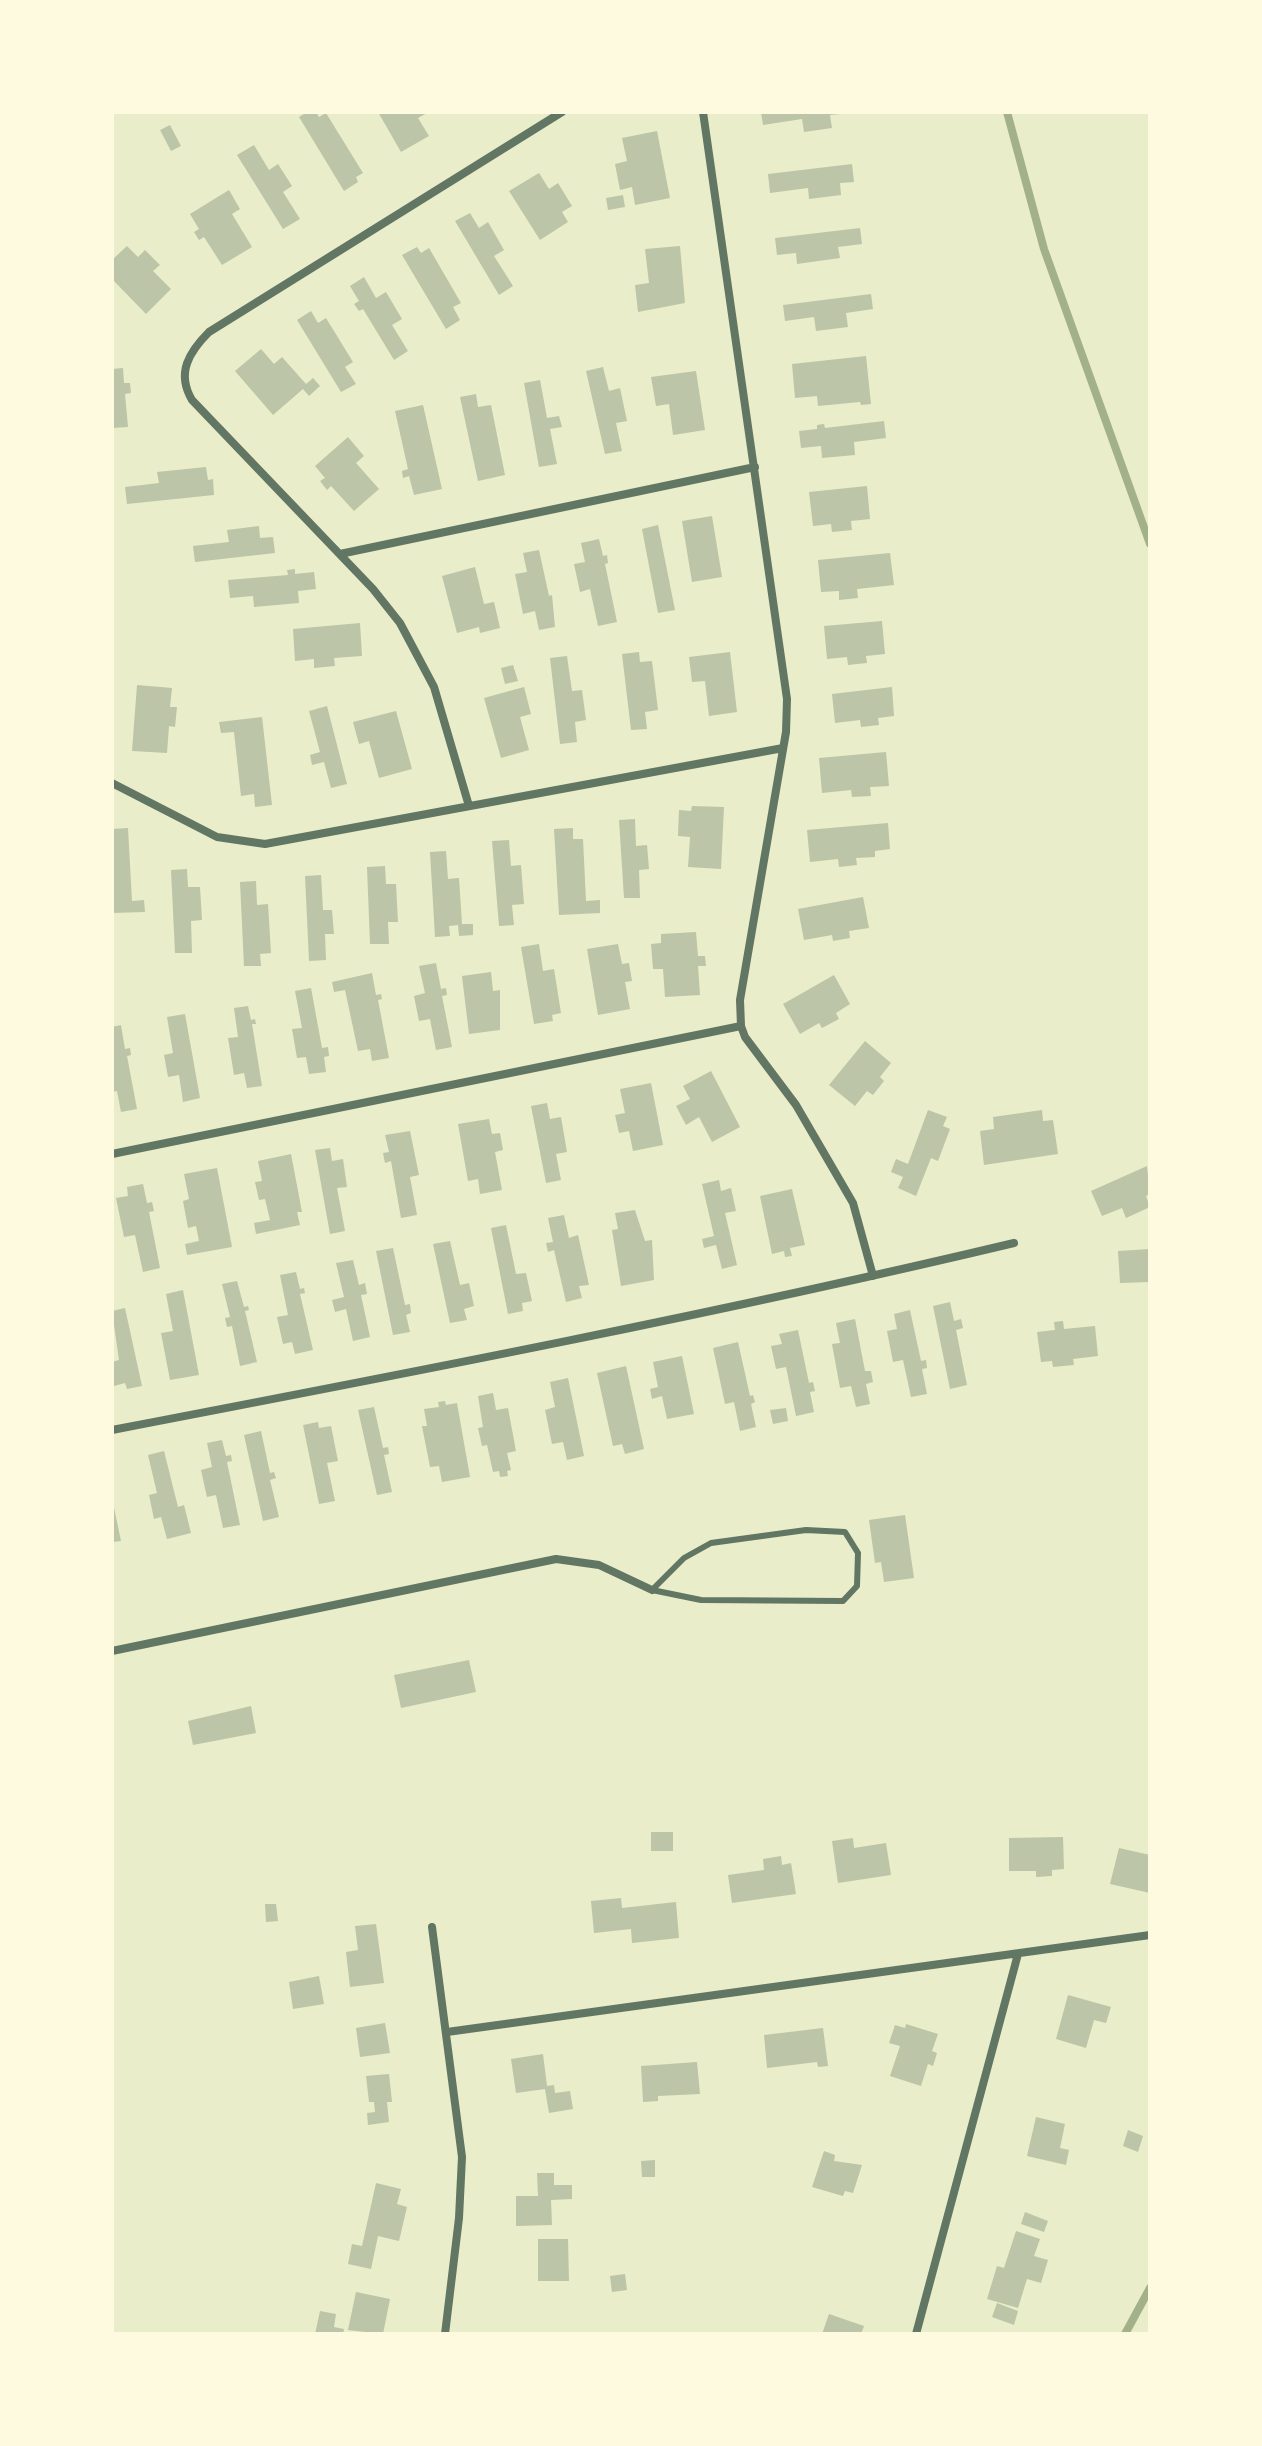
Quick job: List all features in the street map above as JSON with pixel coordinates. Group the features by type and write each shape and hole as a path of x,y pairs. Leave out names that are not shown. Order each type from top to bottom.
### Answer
{"street":[{"path":"469,806 434,687 387,606 192,400 185,378 190,353 209,332 562,112"},
{"path":"703,112 786,683 783,748 740,1000 741,1026 752,1049 796,1105 847,1193 862,1226 873,1276"},
{"path":"340,554 755,467"},
{"path":"112,783 201,831 249,843 280,841 783,748"},
{"path":"112,1154 741,1026"},
{"path":"112,1430 873,1276 1014,1243"},
{"path":"112,1651 556,1559 599,1565 652,1590"},
{"path":"432,1927 462,2157 459,2218 445,2334"},
{"path":"447,2032 1150,1935"},
{"path":"916,2334 1018,1954"}],"lane":[{"path":"806,1530 845,1532 858,1553 857,1586 843,1601 701,1600 652,1590 684,1558 711,1543 806,1530"}],"building":[{"path":"307,112 316,112 319,117 326,113 363,173 356,177 358,182 344,191 299,117"},
{"path":"378,112 429,112 418,118 429,136 401,152"},
{"path":"761,112 841,114 830,115 832,128 804,132 802,119 763,125"},
{"path":"170,125 181,146 171,151 160,130"},
{"path":"657,131 670,198 635,205 632,187 620,190 615,164 627,161 622,138"},
{"path":"254,145 269,170 278,164 292,186 283,192 300,219 283,229 237,155"},
{"path":"852,164 854,182 840,183 841,195 809,199 808,188 770,193 768,174"},
{"path":"539,173 549,189 558,183 572,206 562,212 568,222 540,240 509,191"},
{"path":"229,190 240,209 232,214 252,247 222,265 204,237 199,240 194,232 199,229 190,214"},
{"path":"623,195 625,207 608,210 606,198"},
{"path":"470,213 479,228 488,222 504,250 494,256 513,286 499,295 455,221"},
{"path":"860,228 862,244 838,247 840,258 797,264 796,253 777,255 775,238"},
{"path":"127,246 138,257 145,250 160,265 153,271 171,289 146,314 112,279 112,260"},
{"path":"680,246 685,303 638,312 635,285 649,283 645,249"},
{"path":"417,247 421,253 429,248 461,303 453,307 460,320 446,329 402,255"},
{"path":"364,277 376,298 386,292 402,319 392,325 408,351 394,360 363,309 359,311 354,304 359,301 350,286"},
{"path":"871,294 873,309 846,313 848,327 816,331 814,317 785,321 783,305"},
{"path":"311,311 318,323 326,318 353,362 345,367 356,384 341,392 297,320"},
{"path":"261,349 274,364 282,357 306,384 313,378 320,386 309,396 303,389 273,415 235,371"},
{"path":"866,356 871,404 861,405 860,402 818,406 817,396 795,398 792,364"},
{"path":"603,367 609,391 620,388 627,421 616,423 622,451 605,454 586,371"},
{"path":"123,368 124,383 130,383 131,393 125,394 128,427 112,428 112,369"},
{"path":"696,371 705,430 673,435 669,404 656,406 651,377"},
{"path":"540,380 547,418 559,416 562,427 550,429 557,464 539,467 524,383"},
{"path":"476,394 478,407 491,405 505,475 478,481 460,397"},
{"path":"423,405 442,489 414,495 409,476 403,478 402,471 408,469 395,411"},
{"path":"884,421 886,438 854,442 855,455 822,458 821,446 801,448 799,431 817,429 817,425 824,424 825,428"},
{"path":"348,437 364,456 356,463 379,489 354,511 331,486 327,490 320,481 325,478 315,466"},
{"path":"206,467 208,480 213,479 214,495 127,504 125,487 159,483 157,472"},
{"path":"867,486 870,519 851,521 852,530 832,532 831,524 813,526 809,492"},
{"path":"712,516 722,577 692,582 682,521"},
{"path":"658,525 675,610 658,613 642,529"},
{"path":"259,526 260,538 273,537 275,553 195,562 193,546 229,542 227,530"},
{"path":"599,539 603,556 607,555 608,563 605,564 617,622 598,626 590,589 580,592 574,564 585,562 581,543"},
{"path":"539,550 549,596 552,595 555,627 539,630 535,611 523,614 515,574 527,572 523,553"},
{"path":"890,553 894,585 857,589 858,598 839,600 839,591 821,592 818,560"},
{"path":"475,567 484,604 494,602 500,628 480,633 479,627 457,633 442,576"},
{"path":"295,569 295,574 314,572 316,589 298,591 299,603 254,607 253,596 230,598 228,580 288,575 287,570"},
{"path":"882,621 885,654 866,656 867,663 848,665 847,657 827,659 824,626"},
{"path":"360,623 362,656 334,658 335,666 314,668 314,659 295,661 293,629"},
{"path":"639,652 640,662 652,661 658,710 645,712 647,729 631,730 622,654"},
{"path":"730,652 737,712 709,716 705,681 692,682 689,657"},
{"path":"567,656 572,691 582,690 586,720 575,722 577,742 560,744 550,658"},
{"path":"513,665 518,681 505,684 501,668"},
{"path":"137,685 172,688 170,707 177,707 175,727 169,726 167,753 132,751"},
{"path":"524,687 531,714 520,717 529,750 501,758 484,698"},
{"path":"892,687 894,716 878,718 879,725 861,727 860,720 835,723 832,694"},
{"path":"327,706 347,784 331,788 324,762 312,765 310,755 320,752 309,711"},
{"path":"396,711 412,769 379,778 369,741 359,744 353,722"},
{"path":"262,717 272,805 255,807 254,794 241,796 234,732 221,733 219,722"},
{"path":"886,752 889,786 870,787 871,796 852,797 851,790 822,793 819,758"},
{"path":"692,806 724,807 721,869 688,867 690,837 678,836 679,810 691,811"},
{"path":"635,819 636,846 647,845 649,869 639,870 640,898 624,898 619,820"},
{"path":"888,823 890,849 875,851 875,857 856,858 857,865 839,867 838,859 810,862 807,830"},
{"path":"128,828 132,901 144,900 145,912 112,913 112,829"},
{"path":"573,828 573,839 583,839 586,901 600,900 600,913 559,915 554,829"},
{"path":"509,840 511,866 521,865 524,904 512,905 514,925 499,926 492,841"},
{"path":"446,851 448,879 459,878 462,924 473,924 473,935 459,936 458,925 449,926 450,936 435,937 430,852"},
{"path":"385,866 386,884 396,884 398,922 388,922 389,944 370,944 367,867"},
{"path":"187,869 188,887 200,887 202,920 191,921 192,953 175,953 171,870"},
{"path":"321,875 323,910 332,910 334,934 325,934 326,960 309,961 305,876"},
{"path":"256,881 257,905 268,904 271,953 260,954 261,966 244,966 240,882"},
{"path":"863,897 869,928 849,931 850,938 833,941 832,935 804,940 798,909"},
{"path":"696,932 698,956 705,956 706,966 698,966 700,995 665,997 663,969 653,969 651,944 661,943 661,934"},
{"path":"539,944 543,971 554,969 561,1013 552,1015 553,1021 534,1024 521,947"},
{"path":"618,944 622,964 629,963 632,981 625,982 630,1009 598,1015 587,949"},
{"path":"436,963 441,989 446,988 447,995 442,996 452,1047 436,1050 430,1019 419,1021 414,996 425,993 419,966"},
{"path":"491,972 493,991 500,990 500,1030 469,1034 462,976"},
{"path":"372,973 376,995 381,994 382,999 378,1000 389,1058 372,1061 370,1049 358,1051 345,990 334,992 332,982"},
{"path":"834,975 850,1004 836,1013 839,1019 822,1028 819,1023 800,1034 783,1004"},
{"path":"311,988 322,1048 328,1047 329,1056 324,1057 326,1072 309,1074 306,1057 297,1058 292,1029 302,1028 295,991"},
{"path":"248,1006 251,1020 255,1019 256,1024 252,1024 262,1086 247,1088 244,1073 234,1075 228,1038 238,1037 234,1008"},
{"path":"185,1014 200,1098 183,1102 179,1075 168,1077 164,1055 173,1053 167,1017"},
{"path":"121,1025 125,1049 130,1048 131,1055 127,1056 137,1109 121,1112 117,1091 112,1092 112,1027"},
{"path":"865,1041 891,1063 880,1077 884,1081 873,1095 867,1091 855,1106 829,1085"},
{"path":"711,1071 740,1127 712,1142 699,1117 686,1125 676,1106 690,1099 683,1086"},
{"path":"651,1083 663,1145 633,1151 629,1131 619,1133 615,1115 625,1113 620,1089"},
{"path":"547,1103 550,1119 561,1117 567,1152 556,1154 561,1180 546,1183 531,1106"},
{"path":"928,1110 947,1117 943,1126 950,1129 938,1161 931,1158 916,1196 898,1188 903,1177 891,1172 896,1159 908,1164"},
{"path":"1042,1110 1043,1121 1053,1120 1058,1154 984,1165 980,1131 994,1129 993,1117"},
{"path":"489,1119 492,1134 500,1133 503,1150 495,1152 502,1190 480,1194 478,1179 468,1181 458,1124"},
{"path":"410,1131 419,1175 410,1177 417,1215 401,1218 391,1161 385,1163 383,1153 389,1152 385,1135"},
{"path":"330,1148 332,1161 343,1159 347,1187 337,1188 345,1231 330,1234 315,1150"},
{"path":"291,1154 302,1212 297,1212 300,1225 256,1234 254,1223 270,1220 265,1199 259,1200 255,1182 262,1181 258,1161"},
{"path":"1147,1166 1150,1194 1146,1196 1150,1207 1126,1218 1122,1208 1102,1216 1091,1191"},
{"path":"217,1168 232,1247 187,1255 185,1244 199,1241 196,1226 188,1228 183,1201 189,1199 184,1174"},
{"path":"719,1180 721,1191 731,1188 736,1211 725,1213 737,1265 722,1269 716,1245 704,1248 702,1239 714,1236 702,1184"},
{"path":"143,1184 147,1203 152,1202 154,1211 149,1212 160,1268 143,1272 135,1235 124,1237 116,1198 128,1196 127,1187"},
{"path":"792,1189 805,1245 790,1248 792,1256 785,1257 784,1251 772,1254 760,1196"},
{"path":"635,1210 645,1241 652,1240 654,1280 621,1286 612,1230 618,1229 615,1213"},
{"path":"564,1215 569,1238 578,1235 589,1285 579,1286 582,1298 566,1302 554,1250 548,1252 546,1243 553,1242 548,1218"},
{"path":"506,1225 516,1274 526,1273 532,1301 522,1303 523,1311 508,1314 491,1228"},
{"path":"450,1241 460,1285 469,1283 474,1306 464,1309 467,1320 450,1323 433,1244"},
{"path":"393,1248 405,1305 410,1304 411,1313 406,1315 410,1332 393,1335 376,1251"},
{"path":"1150,1249 1150,1282 1120,1283 1118,1251"},
{"path":"353,1260 359,1285 365,1283 367,1294 361,1295 370,1337 353,1341 346,1309 335,1312 332,1300 344,1297 336,1263"},
{"path":"296,1272 300,1289 304,1288 305,1293 300,1294 313,1350 295,1354 292,1342 283,1344 277,1317 288,1315 280,1275"},
{"path":"237,1281 244,1307 248,1306 249,1310 245,1311 257,1362 240,1366 232,1326 227,1327 225,1318 230,1317 222,1284"},
{"path":"183,1290 199,1375 170,1380 161,1333 173,1331 166,1294"},
{"path":"950,1302 954,1321 961,1319 963,1328 956,1330 967,1385 950,1389 933,1306"},
{"path":"125,1308 142,1386 127,1389 125,1383 114,1386 112,1376 112,1362 119,1360 112,1311"},
{"path":"910,1310 921,1361 926,1360 927,1368 922,1369 927,1394 911,1397 903,1360 893,1362 887,1331 897,1329 894,1314"},
{"path":"855,1319 865,1371 871,1371 873,1382 866,1384 870,1404 856,1407 851,1386 840,1388 832,1344 840,1343 836,1323"},
{"path":"1063,1321 1064,1329 1095,1326 1098,1356 1073,1359 1074,1365 1053,1367 1052,1361 1041,1362 1037,1332 1055,1330 1054,1322"},
{"path":"798,1330 809,1383 813,1382 815,1391 810,1392 814,1412 796,1416 786,1367 776,1369 771,1346 782,1344 779,1334"},
{"path":"738,1342 750,1396 753,1395 755,1402 751,1404 756,1427 740,1431 734,1402 725,1404 713,1348"},
{"path":"682,1356 694,1414 667,1419 662,1396 652,1399 650,1389 658,1387 653,1362"},
{"path":"626,1366 644,1449 625,1454 622,1444 613,1446 597,1373"},
{"path":"568,1378 584,1456 567,1460 563,1442 552,1444 545,1410 555,1407 550,1382"},
{"path":"493,1393 496,1410 508,1408 516,1451 507,1453 511,1470 507,1471 508,1476 500,1477 499,1471 493,1472 487,1445 482,1446 478,1428 483,1427 478,1396"},
{"path":"445,1401 446,1405 457,1403 470,1477 442,1482 439,1466 430,1467 422,1426 427,1426 424,1409 439,1407 438,1402"},
{"path":"374,1407 383,1448 388,1447 389,1454 384,1455 392,1492 377,1495 358,1410"},
{"path":"786,1408 788,1421 773,1424 770,1410"},
{"path":"318,1422 319,1428 331,1426 338,1461 327,1463 335,1501 319,1504 303,1425"},
{"path":"261,1431 270,1473 274,1472 276,1478 270,1480 279,1517 263,1521 244,1435"},
{"path":"222,1440 226,1456 231,1455 232,1461 227,1462 240,1525 223,1528 216,1495 207,1497 201,1470 212,1467 207,1443"},
{"path":"164,1451 178,1507 184,1505 191,1533 167,1539 161,1517 154,1519 149,1495 157,1493 148,1455"},
{"path":"112,1498 121,1541 112,1542"},
{"path":"905,1515 914,1578 884,1582 881,1562 875,1563 869,1520"},
{"path":"469,1660 476,1692 401,1708 394,1675"},
{"path":"251,1706 256,1733 193,1745 188,1721"},
{"path":"651,1832 673,1832 673,1851 651,1851"},
{"path":"1063,1837 1064,1869 1052,1870 1052,1876 1036,1877 1036,1871 1009,1871 1009,1838"},
{"path":"853,1838 854,1848 886,1843 891,1875 838,1883 832,1841"},
{"path":"1119,1848 1150,1855 1150,1893 1110,1884"},
{"path":"781,1856 782,1865 791,1863 796,1894 732,1903 728,1875 764,1870 763,1859"},
{"path":"621,1898 622,1908 676,1902 679,1938 632,1943 631,1929 594,1933 591,1901"},
{"path":"265,1904 276,1904 278,1921 266,1922"},
{"path":"376,1924 384,1983 350,1987 346,1952 358,1950 355,1926"},
{"path":"319,1976 324,2004 293,2009 289,1982"},
{"path":"1068,1995 1111,2007 1106,2023 1094,2020 1086,2048 1056,2039"},
{"path":"385,2023 390,2053 360,2057 356,2028"},
{"path":"906,2024 938,2034 932,2051 937,2053 933,2066 928,2064 921,2086 890,2076 900,2046 889,2043 895,2025 905,2028"},
{"path":"823,2028 828,2066 818,2067 817,2062 767,2068 764,2035"},
{"path":"543,2054 547,2086 554,2085 555,2093 570,2091 573,2109 549,2113 545,2089 516,2093 511,2059"},
{"path":"697,2062 700,2094 658,2096 658,2101 643,2102 641,2066"},
{"path":"389,2074 392,2102 387,2102 389,2122 368,2125 367,2113 375,2112 374,2102 369,2102 366,2076"},
{"path":"1036,2117 1065,2124 1060,2148 1069,2150 1066,2165 1027,2156"},
{"path":"1128,2130 1143,2136 1138,2152 1123,2146"},
{"path":"824,2151 835,2155 834,2161 862,2165 853,2193 845,2191 843,2196 812,2187"},
{"path":"655,2160 655,2177 642,2177 641,2161"},
{"path":"537,2173 554,2173 554,2185 572,2185 572,2199 551,2200 552,2225 516,2226 516,2196 538,2196"},
{"path":"376,2183 401,2189 397,2204 407,2207 399,2241 378,2236 371,2269 348,2264 352,2244 362,2246"},
{"path":"1025,2212 1048,2221 1044,2232 1021,2224"},
{"path":"1016,2231 1040,2239 1034,2256 1048,2260 1041,2283 1027,2279 1018,2308 987,2299 997,2266 1004,2268"},
{"path":"538,2239 568,2239 569,2281 538,2281"},
{"path":"625,2274 627,2290 612,2292 610,2276"},
{"path":"356,2292 390,2299 383,2334 348,2330"},
{"path":"997,2303 1018,2311 1014,2325 992,2317"},
{"path":"320,2311 336,2314 334,2327 344,2329 343,2334 315,2334"},
{"path":"829,2314 864,2326 861,2334 822,2334"}],"waterway":[{"path":"1007,112 1044,249 1150,544"},
{"path":"1125,2334 1150,2288"}]}
